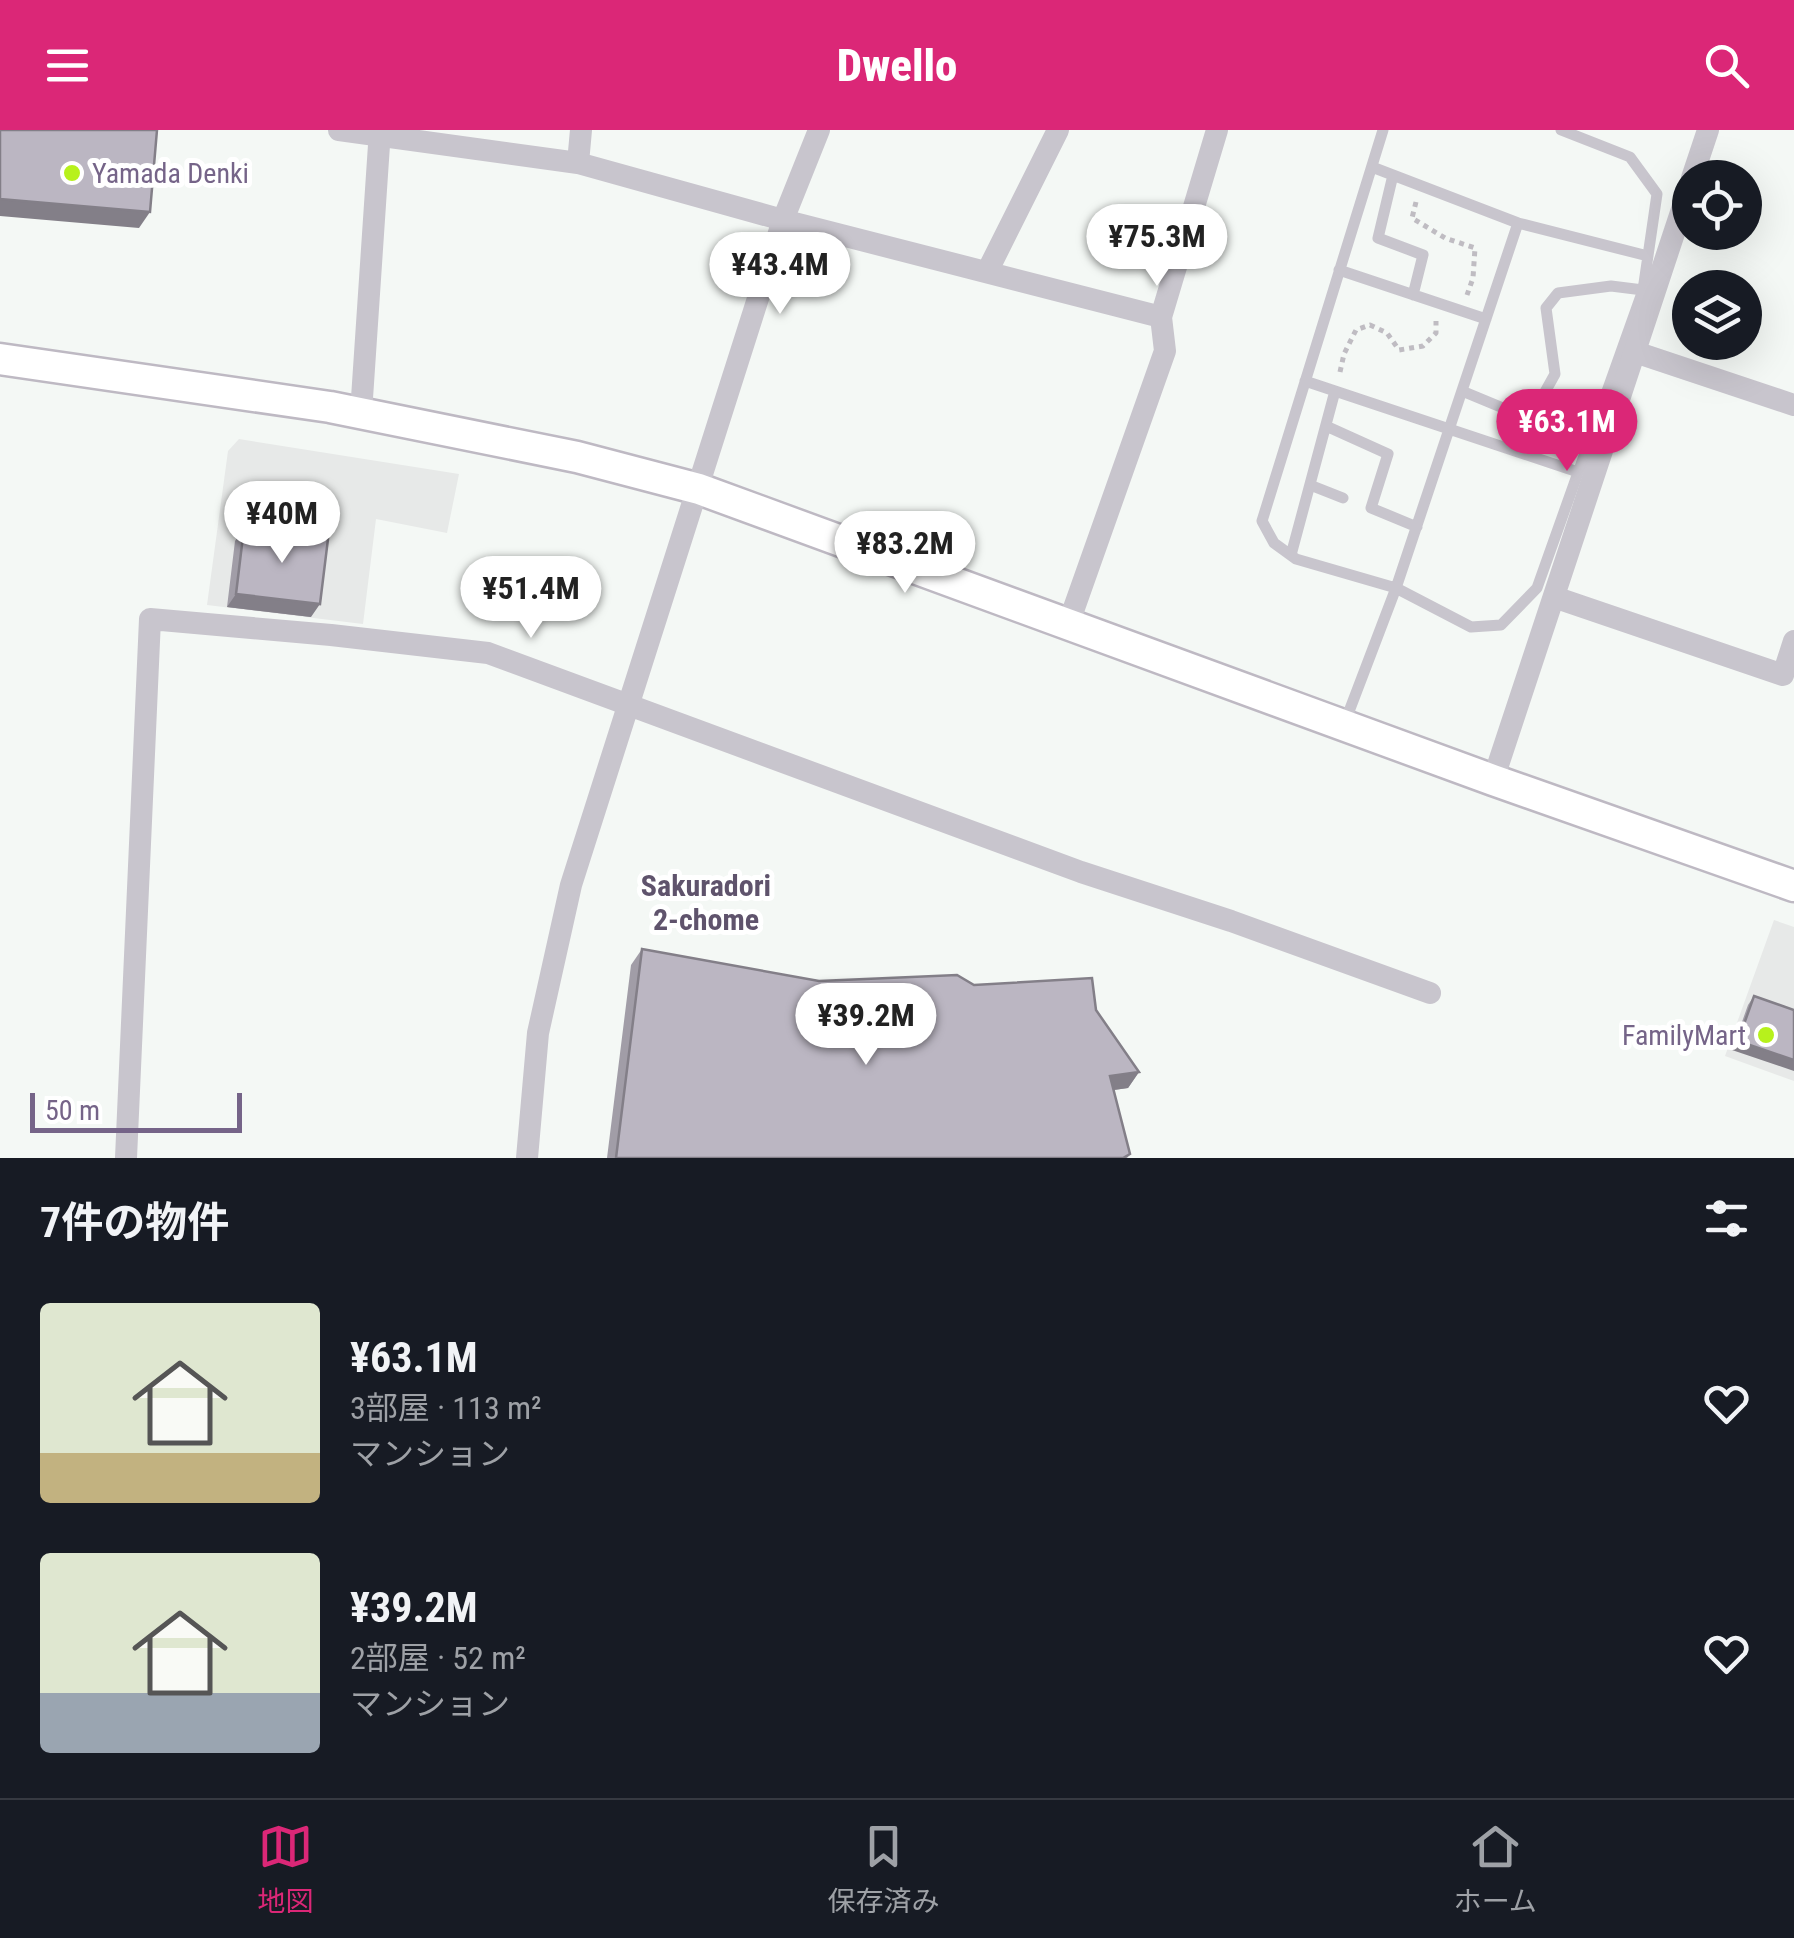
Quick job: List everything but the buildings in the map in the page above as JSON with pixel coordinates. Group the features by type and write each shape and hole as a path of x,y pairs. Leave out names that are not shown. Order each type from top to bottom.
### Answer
{"street":[{"path":"339,130 578,162 783,220 1162,317"},
{"path":"578,162 582,130"},
{"path":"527,1158 538,1032 570,885 783,220 819,130"},
{"path":"988,272 1058,130"},
{"path":"1068,625 1165,351 1162,317 1217,130"},
{"path":"1698,160 1708,130"},
{"path":"361,413 380,133"},
{"path":"1493,780 1672,239"},
{"path":"1635,352 1794,406"},
{"path":"0,359 361,413 577,458 699,489 1794,886"},
{"path":"1554,598 1783,676 1794,641"},
{"path":"126,1158 150,619 488,654 1081,872 1430,993"}],"lane":[{"path":"1383,130 1262,522 1274,543 1290,556 1396,588 1471,627 1501,625 1538,588 1643,290 1657,194 1630,157 1560,130"},
{"path":"1372,166 1518,222 1648,256"},
{"path":"1392,174 1378,238 1423,256 1413,295"},
{"path":"1344,726 1396,588 1518,222"},
{"path":"1340,270 1486,319"},
{"path":"1462,390 1503,408 1540,401 1556,374 1546,308 1558,293 1611,286 1643,290"},
{"path":"1305,381 1578,472"},
{"path":"1290,556 1335,391"},
{"path":"1326,426 1388,454 1371,508 1417,527"},
{"path":"1310,485 1343,498"}],"path":[{"path":"1420,185 1412,218 1446,238 1475,248 1472,278 1460,311"},
{"path":"1335,391 1344,354 1356,330 1370,325 1387,333 1399,350 1423,346 1436,334 1438,303"}],"shaded area":[{"path":"239,439 459,474 447,533 376,519 363,624 207,605 228,451"},
{"path":"1774,920 1794,927 1794,1081 1725,1056"}],"place":[{"name":"Yamada Denki","path":"72,173"},
{"name":"FamilyMart","path":"1766,1035"}],"district":[{"name":"Sakuradori 2-chome","path":"706,903"}]}
